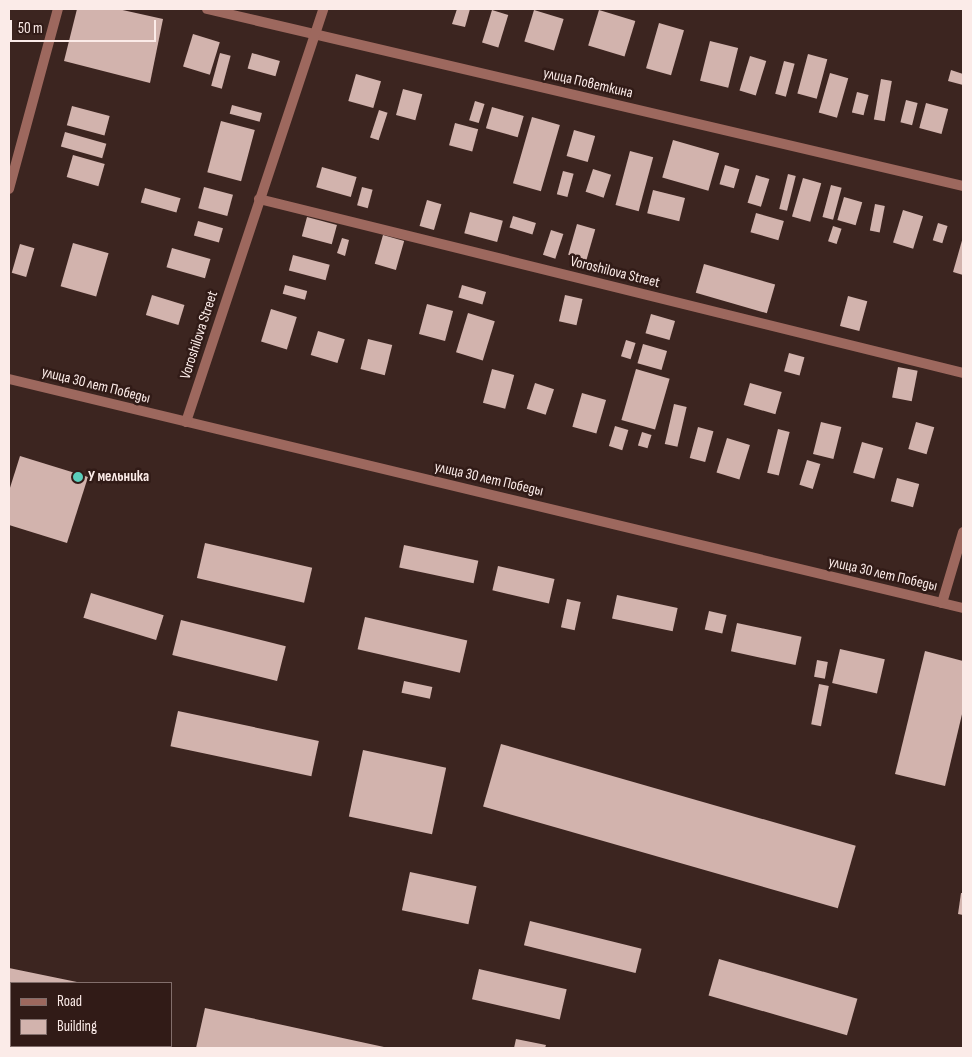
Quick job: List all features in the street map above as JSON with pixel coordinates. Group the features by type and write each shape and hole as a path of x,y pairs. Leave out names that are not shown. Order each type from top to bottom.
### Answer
{"street":[{"path":"9,189 11,167 58,9"},
{"name":"улица Поветкина","path":"206,9 963,186"},
{"name":"Voroshilova Street","path":"186,422 323,9"},
{"name":"Voroshilova Street","path":"259,200 963,373"},
{"name":"улица 30 лет Победы","path":"9,379 963,608"},
{"path":"942,603 963,532"}],"building":[{"path":"77,9 118,9 163,19 150,83 64,61"},
{"path":"457,9 470,9 465,27 452,24"},
{"path":"492,10 508,15 498,47 482,43"},
{"path":"534,10 564,19 554,51 524,42"},
{"path":"599,10 635,21 625,56 588,45"},
{"path":"659,23 684,30 671,75 646,68"},
{"path":"193,34 220,42 210,75 183,67"},
{"path":"710,41 738,48 728,88 700,81"},
{"path":"220,53 231,56 222,89 211,86"},
{"path":"252,53 280,61 275,76 248,68"},
{"path":"808,54 827,59 817,99 797,94"},
{"path":"750,56 766,61 756,95 739,90"},
{"path":"784,61 795,64 786,97 775,94"},
{"path":"951,70 963,74 963,85 948,81"},
{"path":"830,73 848,78 837,118 819,112"},
{"path":"356,74 381,81 373,108 348,101"},
{"path":"881,79 892,81 885,121 874,119"},
{"path":"403,89 422,94 415,120 396,115"},
{"path":"857,92 869,95 864,115 852,112"},
{"path":"906,100 918,103 912,125 900,122"},
{"path":"475,101 485,104 479,123 469,120"},
{"path":"926,103 948,109 941,134 919,128"},
{"path":"232,105 262,113 260,122 230,114"},
{"path":"72,106 110,116 104,135 67,125"},
{"path":"492,107 524,116 518,137 486,128"},
{"path":"379,110 388,113 379,140 370,138"},
{"path":"532,117 560,125 541,191 513,183"},
{"path":"221,121 255,130 241,181 207,172"},
{"path":"455,123 478,129 472,151 449,145"},
{"path":"574,130 595,136 588,162 567,156"},
{"path":"65,132 106,144 102,158 61,146"},
{"path":"673,140 719,153 708,191 662,177"},
{"path":"630,151 653,157 639,211 616,205"},
{"path":"73,155 105,164 98,186 67,177"},
{"path":"725,165 739,169 734,188 719,184"},
{"path":"322,167 357,177 351,197 316,187"},
{"path":"593,169 611,175 604,198 586,192"},
{"path":"563,171 574,174 567,197 557,194"},
{"path":"788,174 796,176 787,211 779,209"},
{"path":"756,175 769,179 761,207 748,203"},
{"path":"803,178 821,183 810,222 792,216"},
{"path":"831,185 842,188 833,220 822,217"},
{"path":"204,187 233,195 227,216 198,208"},
{"path":"362,187 373,190 368,208 357,205"},
{"path":"145,188 181,198 176,213 141,202"},
{"path":"653,190 685,198 679,221 647,213"},
{"path":"844,197 862,202 856,225 837,220"},
{"path":"427,200 441,204 434,230 420,226"},
{"path":"875,204 885,206 880,232 870,231"},
{"path":"903,210 923,216 913,249 893,243"},
{"path":"470,212 503,221 497,242 464,233"},
{"path":"756,213 784,221 778,240 750,232"},
{"path":"513,216 536,223 532,234 509,227"},
{"path":"307,217 337,225 332,244 302,236"},
{"path":"198,221 223,228 219,243 194,235"},
{"path":"938,223 948,226 942,243 933,240"},
{"path":"577,224 595,229 586,260 568,255"},
{"path":"833,226 842,229 837,244 828,241"},
{"path":"551,230 563,234 555,259 543,255"},
{"path":"383,235 404,241 396,270 375,264"},
{"path":"963,237 963,275 953,272"},
{"path":"342,238 349,240 345,256 337,253"},
{"path":"73,243 109,253 96,296 61,286"},
{"path":"20,244 34,248 26,277 12,273"},
{"path":"172,248 210,259 205,278 166,267"},
{"path":"293,255 330,265 326,280 289,270"},
{"path":"704,264 775,284 767,313 696,293"},
{"path":"285,285 307,291 305,300 283,294"},
{"path":"462,285 486,292 482,304 458,297"},
{"path":"152,295 185,305 178,325 146,315"},
{"path":"565,295 583,299 576,325 559,321"},
{"path":"848,296 867,301 859,331 840,326"},
{"path":"427,304 453,311 445,341 419,334"},
{"path":"271,309 297,317 287,349 261,342"},
{"path":"468,313 495,321 483,360 456,352"},
{"path":"651,314 675,321 670,340 645,333"},
{"path":"318,331 345,339 337,363 311,355"},
{"path":"368,339 392,345 385,375 361,369"},
{"path":"626,340 636,343 631,359 621,356"},
{"path":"643,344 667,351 662,370 637,363"},
{"path":"789,353 804,357 800,375 784,371"},
{"path":"898,367 918,371 912,401 892,397"},
{"path":"492,369 514,375 505,409 483,403"},
{"path":"636,369 670,379 655,430 621,420"},
{"path":"535,383 554,389 546,415 527,409"},
{"path":"750,383 782,392 775,414 744,405"},
{"path":"582,393 606,400 596,434 572,427"},
{"path":"674,404 687,407 677,447 665,444"},
{"path":"821,422 841,427 833,459 813,454"},
{"path":"916,422 934,427 927,454 908,449"},
{"path":"615,426 628,430 622,450 609,446"},
{"path":"698,427 713,431 705,462 690,458"},
{"path":"778,429 790,432 779,476 767,473"},
{"path":"642,432 652,435 647,448 638,445"},
{"path":"727,438 750,445 739,479 716,472"},
{"path":"862,442 883,448 874,479 853,473"},
{"path":"20,456 88,477 67,543 9,525 9,491"},
{"path":"807,460 820,464 813,489 799,485"},
{"path":"897,478 919,484 913,507 891,501"},
{"path":"205,543 312,568 304,603 197,578"},
{"path":"404,545 478,561 474,583 399,567"},
{"path":"498,566 555,579 549,603 492,590"},
{"path":"91,593 164,615 156,640 83,618"},
{"path":"617,595 678,608 673,631 612,618"},
{"path":"567,599 581,602 575,630 561,627"},
{"path":"709,611 727,615 722,634 705,630"},
{"path":"365,617 467,641 460,673 358,649"},
{"path":"181,620 286,646 277,681 172,655"},
{"path":"737,623 802,637 796,665 731,651"},
{"path":"840,649 885,659 877,693 832,683"},
{"path":"925,651 963,661 963,710 945,786 895,774"},
{"path":"817,660 828,662 825,679 814,677"},
{"path":"404,681 432,687 430,699 402,693"},
{"path":"819,684 829,686 821,726 811,724"},
{"path":"178,711 319,741 311,776 171,746"},
{"path":"501,744 856,846 838,908 483,806"},
{"path":"363,750 446,768 432,834 349,817"},
{"path":"410,872 477,886 468,924 402,910"},
{"path":"961,893 963,893 963,915 958,914"},
{"path":"530,921 642,949 636,973 524,945"},
{"path":"719,959 857,999 847,1035 709,996"},
{"path":"9,968 77,982 10,982 10,1004"},
{"path":"479,969 567,989 560,1019 472,999"},
{"path":"205,1008 384,1047 384,1048 196,1048"},
{"path":"516,1039 546,1045 545,1048 514,1048"},
{"path":"41,1047 139,1047 139,1048"}],"place":[{"name":"У мельника","path":"78,477"}]}
